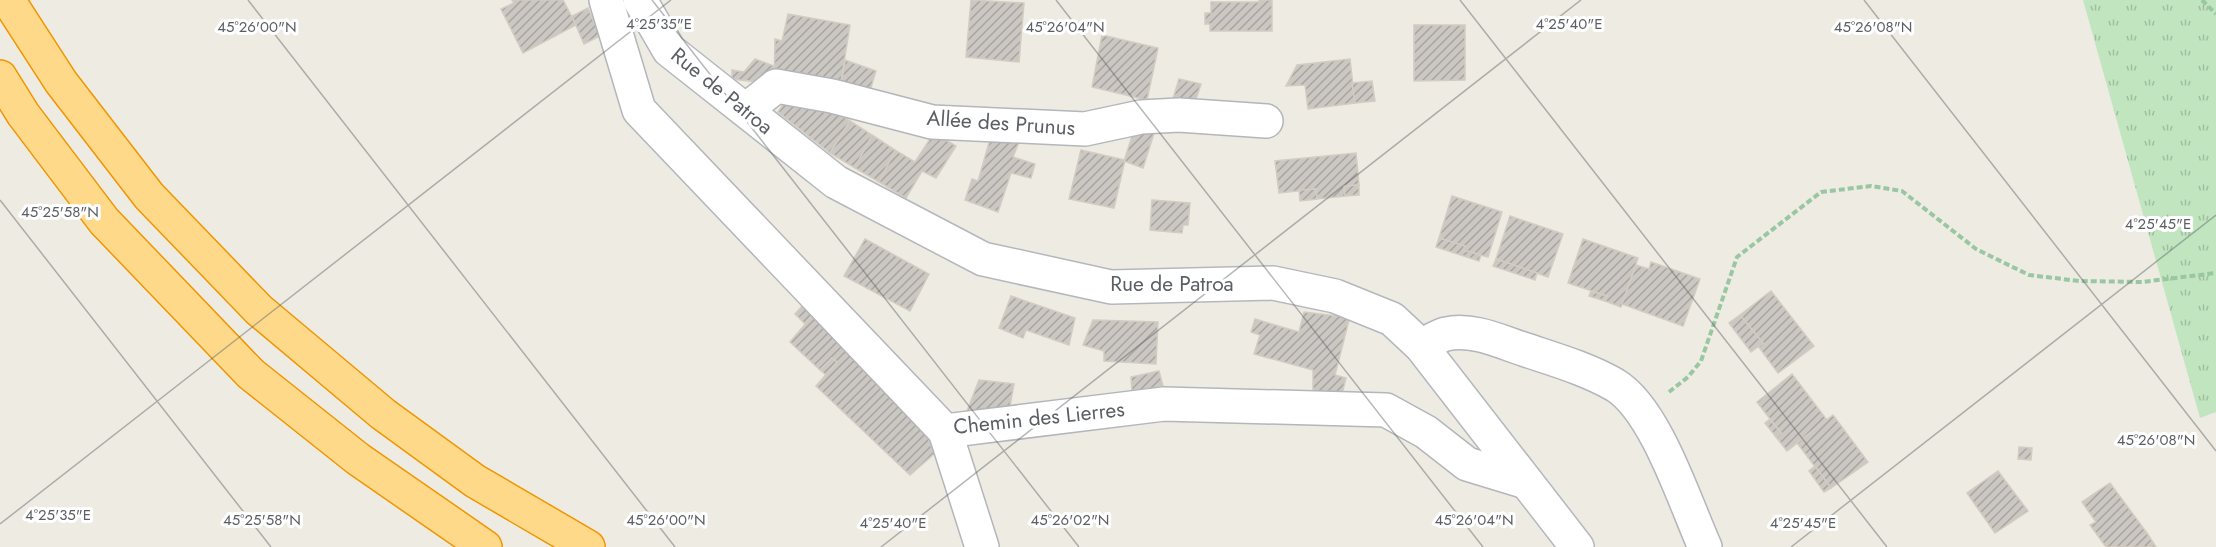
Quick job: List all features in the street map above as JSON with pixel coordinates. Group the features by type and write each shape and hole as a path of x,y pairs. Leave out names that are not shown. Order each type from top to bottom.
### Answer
{"highway":[{"path":"8,0 61,82 149,196 260,310 383,414 475,481 588,547"},
{"path":"0,78 23,114 104,221 251,374 358,459 485,547"}],"street":[{"name":"Chemin des Lierres","path":"606,0 639,110 945,431 1164,404 1386,410 1426,432 1467,464 1526,482"},
{"name":"Rue de Patroa","path":"640,0 669,50 836,182 983,259 1111,287 1273,283 1335,296 1392,319 1421,346 1577,547"},
{"name":"Allée des Prunus","path":"746,110 776,86 831,96 932,122 1085,129 1141,117 1179,115 1266,121"},
{"path":"1421,346 1446,334 1481,335 1583,369 1617,387 1640,411 1662,446 1705,547"},
{"path":"945,431 982,547"}],"path":[{"path":"2202,0 2216,14"},
{"path":"1640,411 1673,389 1701,361 1737,257 1821,192 1871,186 1902,191 1976,249 2029,275 2079,281 2142,282 2216,273"}],"green space":[{"path":"2083,0 2216,0 2216,412 2200,418"}],"building":[{"path":"512,0 563,0 576,25 523,53 501,9 514,3"},
{"path":"971,0 1024,3 1019,62 966,57"},
{"path":"1259,0 1272,0 1272,31 1210,31 1210,24 1205,24 1205,13 1211,13 1211,2 1259,2"},
{"path":"588,8 600,36 584,44 572,16"},
{"path":"788,14 850,25 839,94 774,84 775,39 782,41"},
{"path":"1414,25 1465,25 1465,80 1414,81"},
{"path":"1102,35 1158,48 1147,100 1092,87"},
{"path":"755,59 774,66 774,84 732,79 732,70 744,72"},
{"path":"1350,59 1355,103 1308,109 1305,85 1286,86 1297,65"},
{"path":"845,60 876,71 869,94 841,88"},
{"path":"1179,79 1201,84 1193,108 1172,102"},
{"path":"1372,81 1375,101 1355,103 1352,83"},
{"path":"788,97 825,105 850,121 830,153 778,112"},
{"path":"850,121 872,135 855,168 830,153"},
{"path":"1156,127 1143,168 1124,161 1134,130"},
{"path":"934,133 956,146 936,178 922,171 906,198 879,182 895,150 915,162"},
{"path":"872,135 895,150 879,182 855,168"},
{"path":"991,136 1019,142 1013,157 1035,164 1031,178 1011,173 998,212 965,200 972,179 978,181"},
{"path":"1081,150 1125,160 1114,208 1069,199"},
{"path":"1356,153 1359,185 1344,186 1345,196 1317,199 1316,189 1279,193 1275,161"},
{"path":"1359,185 1359,195 1345,196 1344,186"},
{"path":"1316,189 1317,199 1300,201 1299,190"},
{"path":"1452,196 1502,212 1488,257 1463,250 1465,246 1439,238"},
{"path":"1152,200 1190,203 1188,225 1183,225 1182,233 1150,230"},
{"path":"1510,216 1563,234 1548,277 1496,259"},
{"path":"1439,238 1465,246 1463,250 1481,255 1479,261 1436,247"},
{"path":"865,239 929,274 910,311 844,276"},
{"path":"1583,239 1638,258 1621,307 1605,301 1607,296 1568,283"},
{"path":"1496,259 1537,273 1535,280 1493,266"},
{"path":"1651,262 1700,279 1683,326 1622,304 1636,265 1649,269"},
{"path":"1591,291 1607,296 1605,301 1589,296"},
{"path":"1771,291 1814,346 1778,373 1758,346 1763,343 1740,315"},
{"path":"1011,296 1075,318 1069,345 1026,330 1023,338 999,328"},
{"path":"804,304 813,314 805,324 795,314"},
{"path":"1304,312 1345,317 1349,320 1335,375 1346,378 1342,394 1313,393 1313,370 1254,354 1260,335 1251,332 1255,319 1299,332"},
{"path":"813,315 923,424 934,454 910,475 816,386 837,362 832,358 820,370 790,342"},
{"path":"1740,315 1763,343 1751,352 1729,323"},
{"path":"1093,320 1158,322 1156,364 1104,361 1104,351 1083,345"},
{"path":"832,358 837,362 826,375 820,370"},
{"path":"1159,371 1163,386 1132,392 1131,377"},
{"path":"1792,374 1827,420 1787,451 1776,437 1781,433 1757,402"},
{"path":"979,380 1014,384 1010,406 990,411 967,411"},
{"path":"1833,415 1868,462 1831,488 1797,443"},
{"path":"1770,419 1781,433 1776,437 1765,423"},
{"path":"2019,447 2032,448 2031,460 2018,459"},
{"path":"1815,466 1831,488 1824,492 1809,471"},
{"path":"1998,471 2028,511 1995,533 1967,493"},
{"path":"2110,483 2147,533 2128,547 2106,547 2090,525 2096,522 2082,502"},
{"path":"2147,533 2156,547 2128,547"}]}
